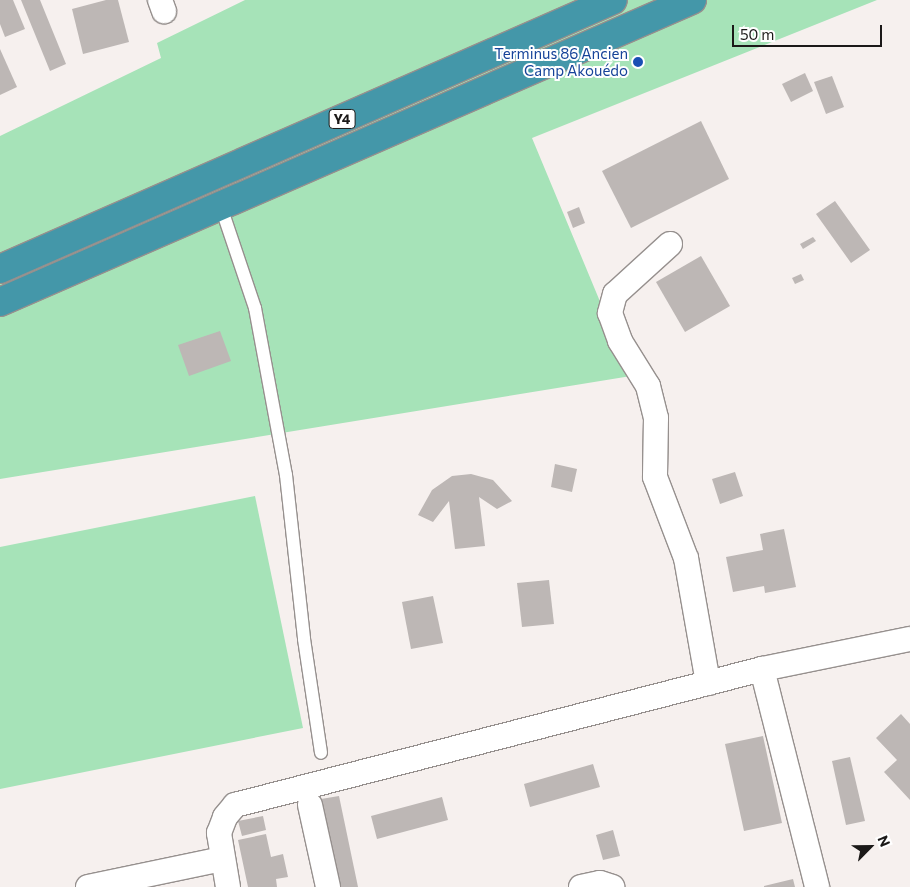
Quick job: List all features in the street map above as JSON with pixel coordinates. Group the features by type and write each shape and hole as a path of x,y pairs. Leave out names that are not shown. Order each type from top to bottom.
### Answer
{"highway":[{"name":"Y4","path":"0,269 613,0"},
{"name":"Y4","path":"0,302 692,0"}],"street":[{"path":"670,244 615,294 610,314 620,341 648,386 656,418 655,477 686,558 708,683"},
{"path":"228,887 222,859 220,833 225,817 235,805 762,669 910,639"},
{"path":"762,669 817,887"},
{"path":"310,805 328,887"},
{"path":"101,886 222,859"},
{"path":"582,887 600,883 612,887"}],"lane":[{"path":"221,207 255,308 286,475 304,639 321,753"}],"green space":[{"path":"245,0 877,0 532,138 631,376 0,479 0,136 161,58 157,43"},
{"path":"255,496 303,728 0,789 0,547"}],"building":[{"path":"0,0 13,0 25,29 5,37 0,24"},
{"path":"21,0 40,0 66,64 50,71"},
{"path":"106,0 118,0 129,42 83,54 72,9"},
{"path":"0,49 17,87 0,95"},
{"path":"805,73 813,91 791,102 782,84"},
{"path":"832,76 844,107 826,114 814,82"},
{"path":"701,121 729,179 631,228 602,171"},
{"path":"835,201 870,250 851,263 816,214"},
{"path":"579,207 585,223 573,228 567,212"},
{"path":"813,237 816,241 803,249 800,244"},
{"path":"701,256 730,306 685,332 656,282"},
{"path":"801,274 804,280 795,284 792,278"},
{"path":"220,331 231,361 189,376 178,345"},
{"path":"555,464 577,469 572,492 551,487"},
{"path":"735,472 743,496 720,504 712,479"},
{"path":"471,474 493,480 512,501 497,509 479,497 485,546 455,549 449,501 433,522 418,515 432,490 452,476"},
{"path":"784,529 796,587 765,593 764,586 733,592 726,557 763,550 760,534"},
{"path":"549,580 554,624 522,627 517,583"},
{"path":"433,596 443,643 411,649 402,602"},
{"path":"901,714 910,724 910,800 884,772 897,760 876,738"},
{"path":"763,736 782,823 744,831 725,744"},
{"path":"850,757 865,821 846,825 832,761"},
{"path":"593,764 600,787 530,807 524,784"},
{"path":"339,796 358,887 339,887 321,799"},
{"path":"442,797 448,820 377,839 371,816"},
{"path":"263,816 266,830 242,836 238,821"},
{"path":"613,830 620,856 603,860 596,835"},
{"path":"266,834 271,857 283,854 288,877 276,879 277,887 248,887 238,840"},
{"path":"793,879 795,887 764,887 764,886"}],"place":[{"name":"Terminus 86 Ancien Camp Akouédo","path":"638,62"}]}
